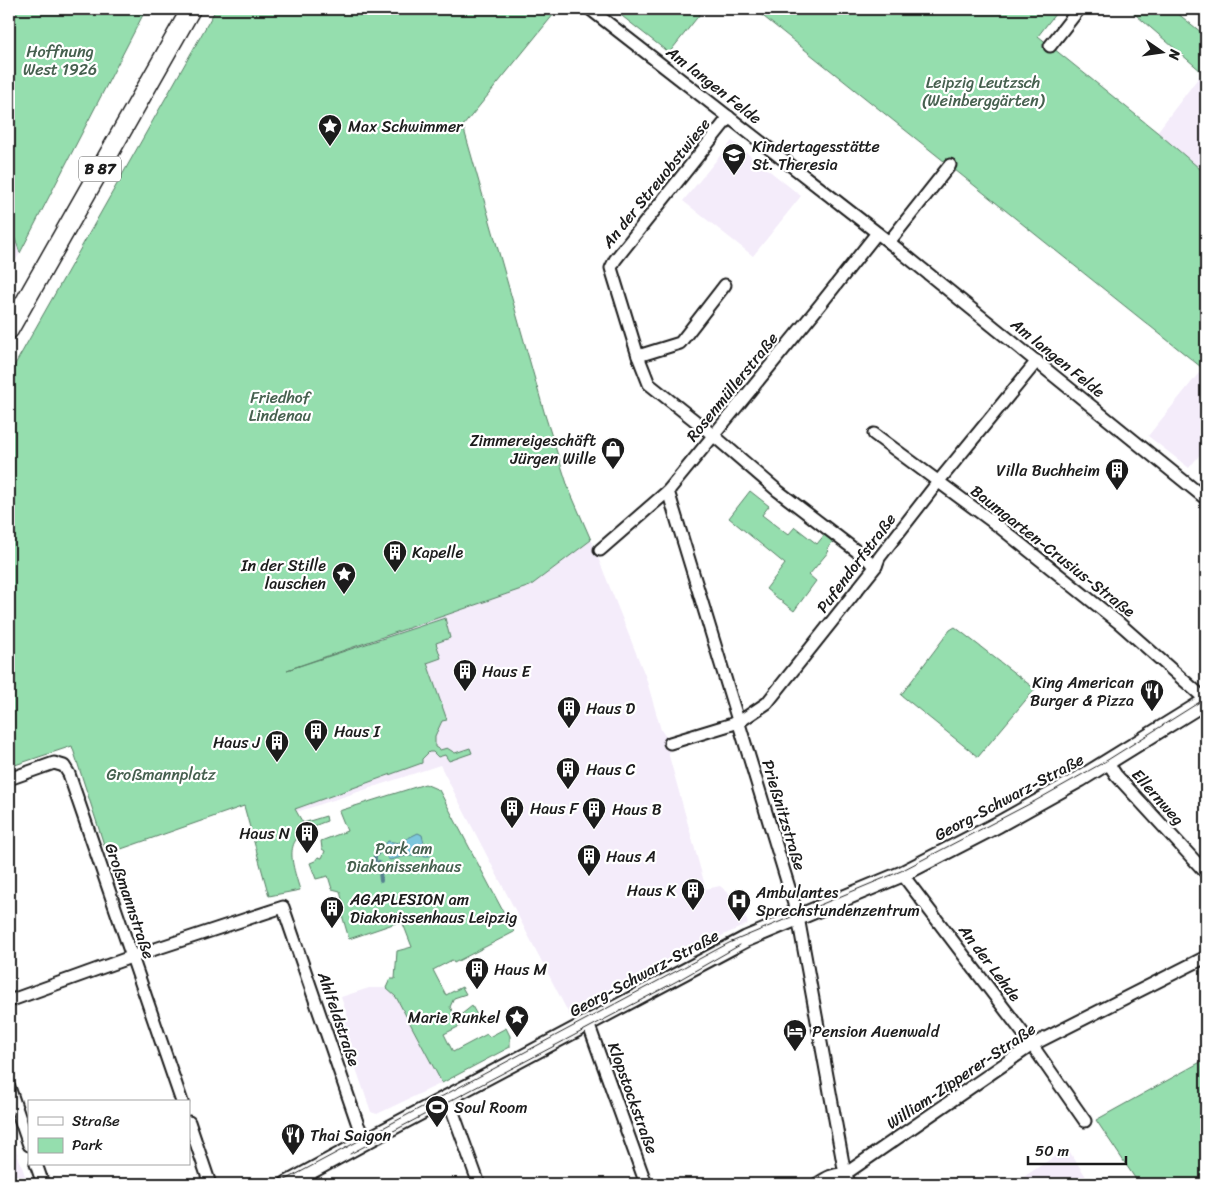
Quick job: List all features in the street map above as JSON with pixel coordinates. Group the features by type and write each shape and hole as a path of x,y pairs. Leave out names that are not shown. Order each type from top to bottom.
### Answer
{"main road":[{"name":"B 87","path":"9,330 191,9"}],"street":[{"name":"Am langen Felde","path":"590,9 889,242 1206,499"},
{"path":"1050,46 1079,9"},
{"name":"An der Streuobstwiese","path":"730,117 615,260 611,268 638,356 649,384 713,435 778,491 876,566"},
{"path":"889,242 950,165"},
{"name":"Rosenmüllerstraße","path":"600,550 668,491 820,306 877,233"},
{"path":"638,356 680,343 725,285"},
{"name":"Pufendorfstraße","path":"670,743 739,722 768,702 876,566 879,558 938,482 1037,362"},
{"name":"Baumgarten-Crusius-Straße","path":"874,434 997,525 1119,623 1206,701"},
{"name":"Prießnitzstraße","path":"668,491 798,917 845,1181"},
{"name":"Georg-Schwarz-Straße","path":"287,1184 310,1179 366,1140 746,939 902,874 999,824 1108,763 1206,701"},
{"name":"Großmannstraße","path":"9,779 54,763 64,766 69,774 181,1100"},
{"name":"Ellernweg","path":"1108,763 1116,775 1206,873"},
{"name":"An der Lehde","path":"902,874 1032,1045 1085,1121"},
{"name":"Ahlfeldstraße","path":"132,957 283,908 358,1125 366,1140"},
{"path":"9,1001 132,957"},
{"name":"William-Zipperer-Straße","path":"817,1184 827,1177 838,1173 845,1181 1032,1045 1206,957"},
{"name":"Klopstockstraße","path":"588,1023 646,1184"},
{"path":"9,1087 28,1142"},
{"path":"446,1098 479,1184"},
{"path":"190,1125 210,1184"},
{"path":"37,1166 43,1184"}],"shaded area":[{"path":"1205,69 1206,156 1198,167 1157,132"},
{"path":"732,141 801,196 753,256 683,201"},
{"path":"9,224 20,253 9,272"},
{"path":"1203,368 1206,371 1206,447 1189,468 1148,436"},
{"path":"591,540 646,678 661,730 670,743 669,756 706,889 720,886 741,903 748,924 719,937 570,1016 440,765 261,822 253,835 233,760 197,700 530,586"},
{"path":"369,988 386,988 396,997 442,1083 377,1114 371,1112 340,1022 348,1018 341,997"},
{"path":"9,1130 28,1184 9,1184"},
{"path":"1067,1148 1091,1184 1013,1184"}],"green space":[{"name":"Hoffnung West 1926","path":"9,9 146,9 20,253 9,222"},
{"name":"Friedhof Lindenau","path":"216,9 558,9 463,126 545,415 568,487 591,540 530,586 287,670 445,618 450,638 436,643 441,658 427,663 447,720 442,721 435,736 435,747 440,750 447,748 455,753 470,748 472,753 449,761 445,755 438,757 433,752 429,752 422,759 422,763 295,809 303,823 326,816 327,821 303,833 296,839 293,846 293,865 300,890 269,896 244,806 107,854 72,746 9,767 9,375"},
{"path":"613,9 704,9 669,53"},
{"name":"Leipzig Leutzsch (Weinberggärten)","path":"754,9 1059,9 1038,36 1206,174 1206,371"},
{"path":"1129,9 1172,9 1206,36 1206,71 1202,72"},
{"path":"750,491 769,506 762,515 788,535 795,527 817,544 825,534 834,540 827,549 829,551 809,575 816,581 794,611 766,589 785,564 729,518"},
{"path":"955,627 1035,689 978,757 901,695 950,630"},
{"name":"Park am Diakonissenhaus","path":"425,784 439,790 514,932 454,963 452,960 433,970 446,995 462,987 466,994 454,998 450,1007 453,1012 462,1014 472,1006 478,1017 444,1034 453,1052 487,1034 489,1037 506,1028 510,1036 510,1047 442,1083 396,997 386,988 390,979 395,979 397,951 412,947 402,921 349,939 340,908 343,904 340,891 332,889 328,876 316,879 310,863 318,857 322,858 325,851 322,849 321,841 347,831 339,811"},
{"path":"1206,1059 1206,1184 1139,1184 1096,1120"}],"water":[{"path":"418,833 422,835 425,847 431,852 430,856 406,856 390,860 387,858 387,852 382,848 388,841 398,843"}],"waterway":[{"path":"381,881 379,863 375,862 375,856 382,848"}],"tram line":[{"path":"278,1184 729,943 901,871 1035,801 1106,761 1206,698"},
{"path":"350,1154 677,981 740,945"}],"place":[{"name":"Max Schwimmer","path":"330,147"},
{"name":"Kindertagesstätte St. Theresia","path":"734,176"},
{"name":"Zimmereigeschäft Jürgen Wille","path":"613,470"},
{"name":"Villa Buchheim","path":"1117,491"},
{"name":"Kapelle","path":"395,573"},
{"name":"In der Stille lauschen","path":"344,595"},
{"name":"Haus E","path":"465,692"},
{"name":"King American Burger & Pizza","path":"1152,712"},
{"name":"Haus D","path":"569,729"},
{"name":"Haus I","path":"316,752"},
{"name":"Haus J","path":"277,763"},
{"name":"Haus C","path":"568,790"},
{"name":"Haus F","path":"512,829"},
{"name":"Haus B","path":"594,830"},
{"name":"Haus N","path":"307,854"},
{"name":"Haus A","path":"589,877"},
{"name":"Haus K","path":"693,911"},
{"name":"Ambulantes Sprechstundenzentrum","path":"739,922"},
{"name":"AGAPLESION am Diakonissenhaus Leipzig","path":"332,929"},
{"name":"Haus M","path":"477,990"},
{"name":"Marie Runkel","path":"517,1038"},
{"name":"Pension Auenwald","path":"795,1052"},
{"name":"Soul Room","path":"437,1128"},
{"name":"Thai Saigon","path":"293,1156"}],"park label":[{"name":"Großmannplatz","path":"161,774"}]}
